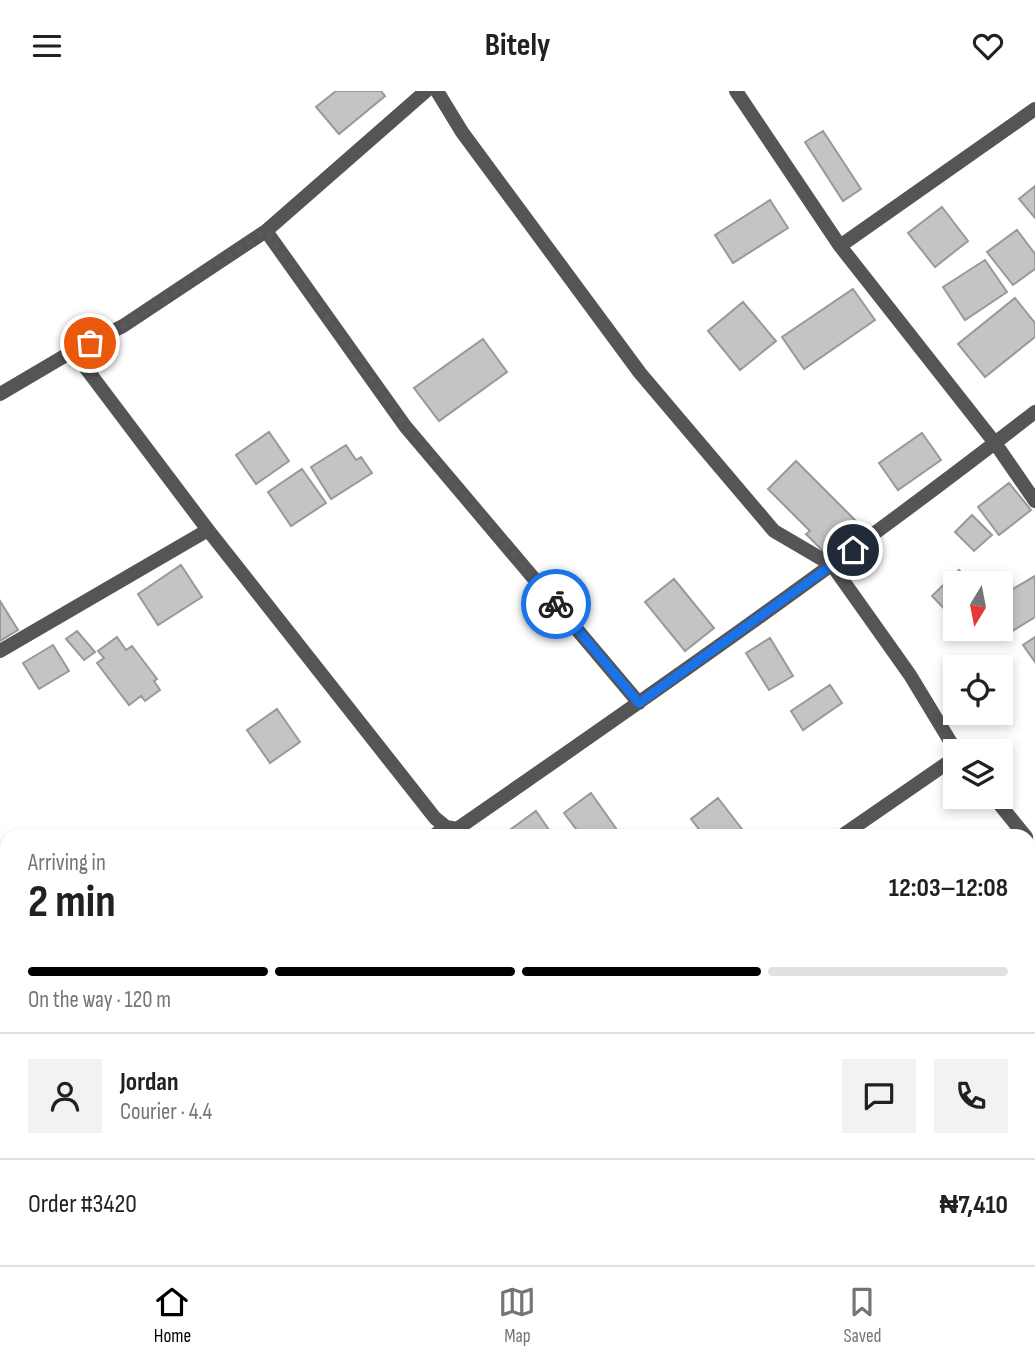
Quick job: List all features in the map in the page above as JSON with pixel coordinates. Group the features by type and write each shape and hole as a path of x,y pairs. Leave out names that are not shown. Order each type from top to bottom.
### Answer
{"street":[{"path":"0,394 73,351 123,326 266,231 426,91"},
{"path":"437,91 462,132 640,373 774,531 832,565 910,675 949,739"},
{"path":"736,91 840,246 995,443 1035,501"},
{"path":"840,246 1035,109"},
{"path":"266,231 405,426 639,703"},
{"path":"73,351 208,530 435,818 446,827 457,829 832,565 1035,412"},
{"path":"0,651 208,530"},
{"path":"852,829 943,766"},
{"path":"1003,809 1019,829"}],"building":[{"path":"336,91 381,91 385,96 339,134 316,107"},
{"path":"823,131 861,189 843,201 805,142"},
{"path":"1035,186 1035,218 1019,199"},
{"path":"770,200 788,228 733,263 715,235"},
{"path":"942,207 968,241 935,267 908,233"},
{"path":"1017,230 1035,254 1035,269 1013,285 987,252"},
{"path":"985,260 1007,292 965,320 943,287"},
{"path":"853,289 875,320 804,369 782,337"},
{"path":"1015,298 1035,323 1035,337 985,377 958,344"},
{"path":"743,302 776,341 740,370 708,331"},
{"path":"483,339 507,372 439,421 414,388"},
{"path":"269,432 289,461 256,484 236,455"},
{"path":"922,433 941,460 898,490 879,463"},
{"path":"346,445 356,460 361,457 372,473 331,499 311,467"},
{"path":"796,461 865,530 833,561 806,534 810,531 768,489"},
{"path":"302,469 326,503 291,526 268,492"},
{"path":"1009,483 1031,510 999,535 978,507"},
{"path":"972,515 992,535 974,551 955,532"},
{"path":"181,565 202,597 158,625 138,594"},
{"path":"1035,576 1035,617 1013,631 1013,589"},
{"path":"674,579 714,628 685,651 645,602"},
{"path":"943,585 943,607 932,596"},
{"path":"0,601 18,630 0,641"},
{"path":"77,631 95,652 84,660 66,639"},
{"path":"117,637 126,650 132,646 157,679 154,681 160,690 145,701 141,696 129,705 97,663 104,658 98,651"},
{"path":"1035,637 1035,662 1023,645"},
{"path":"770,638 793,676 769,690 746,653"},
{"path":"53,645 69,671 39,689 23,663"},
{"path":"830,685 842,703 803,730 791,711"},
{"path":"277,709 300,742 270,763 247,730"},
{"path":"591,793 616,829 576,829 564,813"},
{"path":"718,798 742,829 699,829 691,819"},
{"path":"536,811 548,829 511,829"}],"way so far":[{"path":"90,343 123,326 266,231 405,426 556,604"}],"route":[{"path":"556,604 639,703 853,550"}]}
